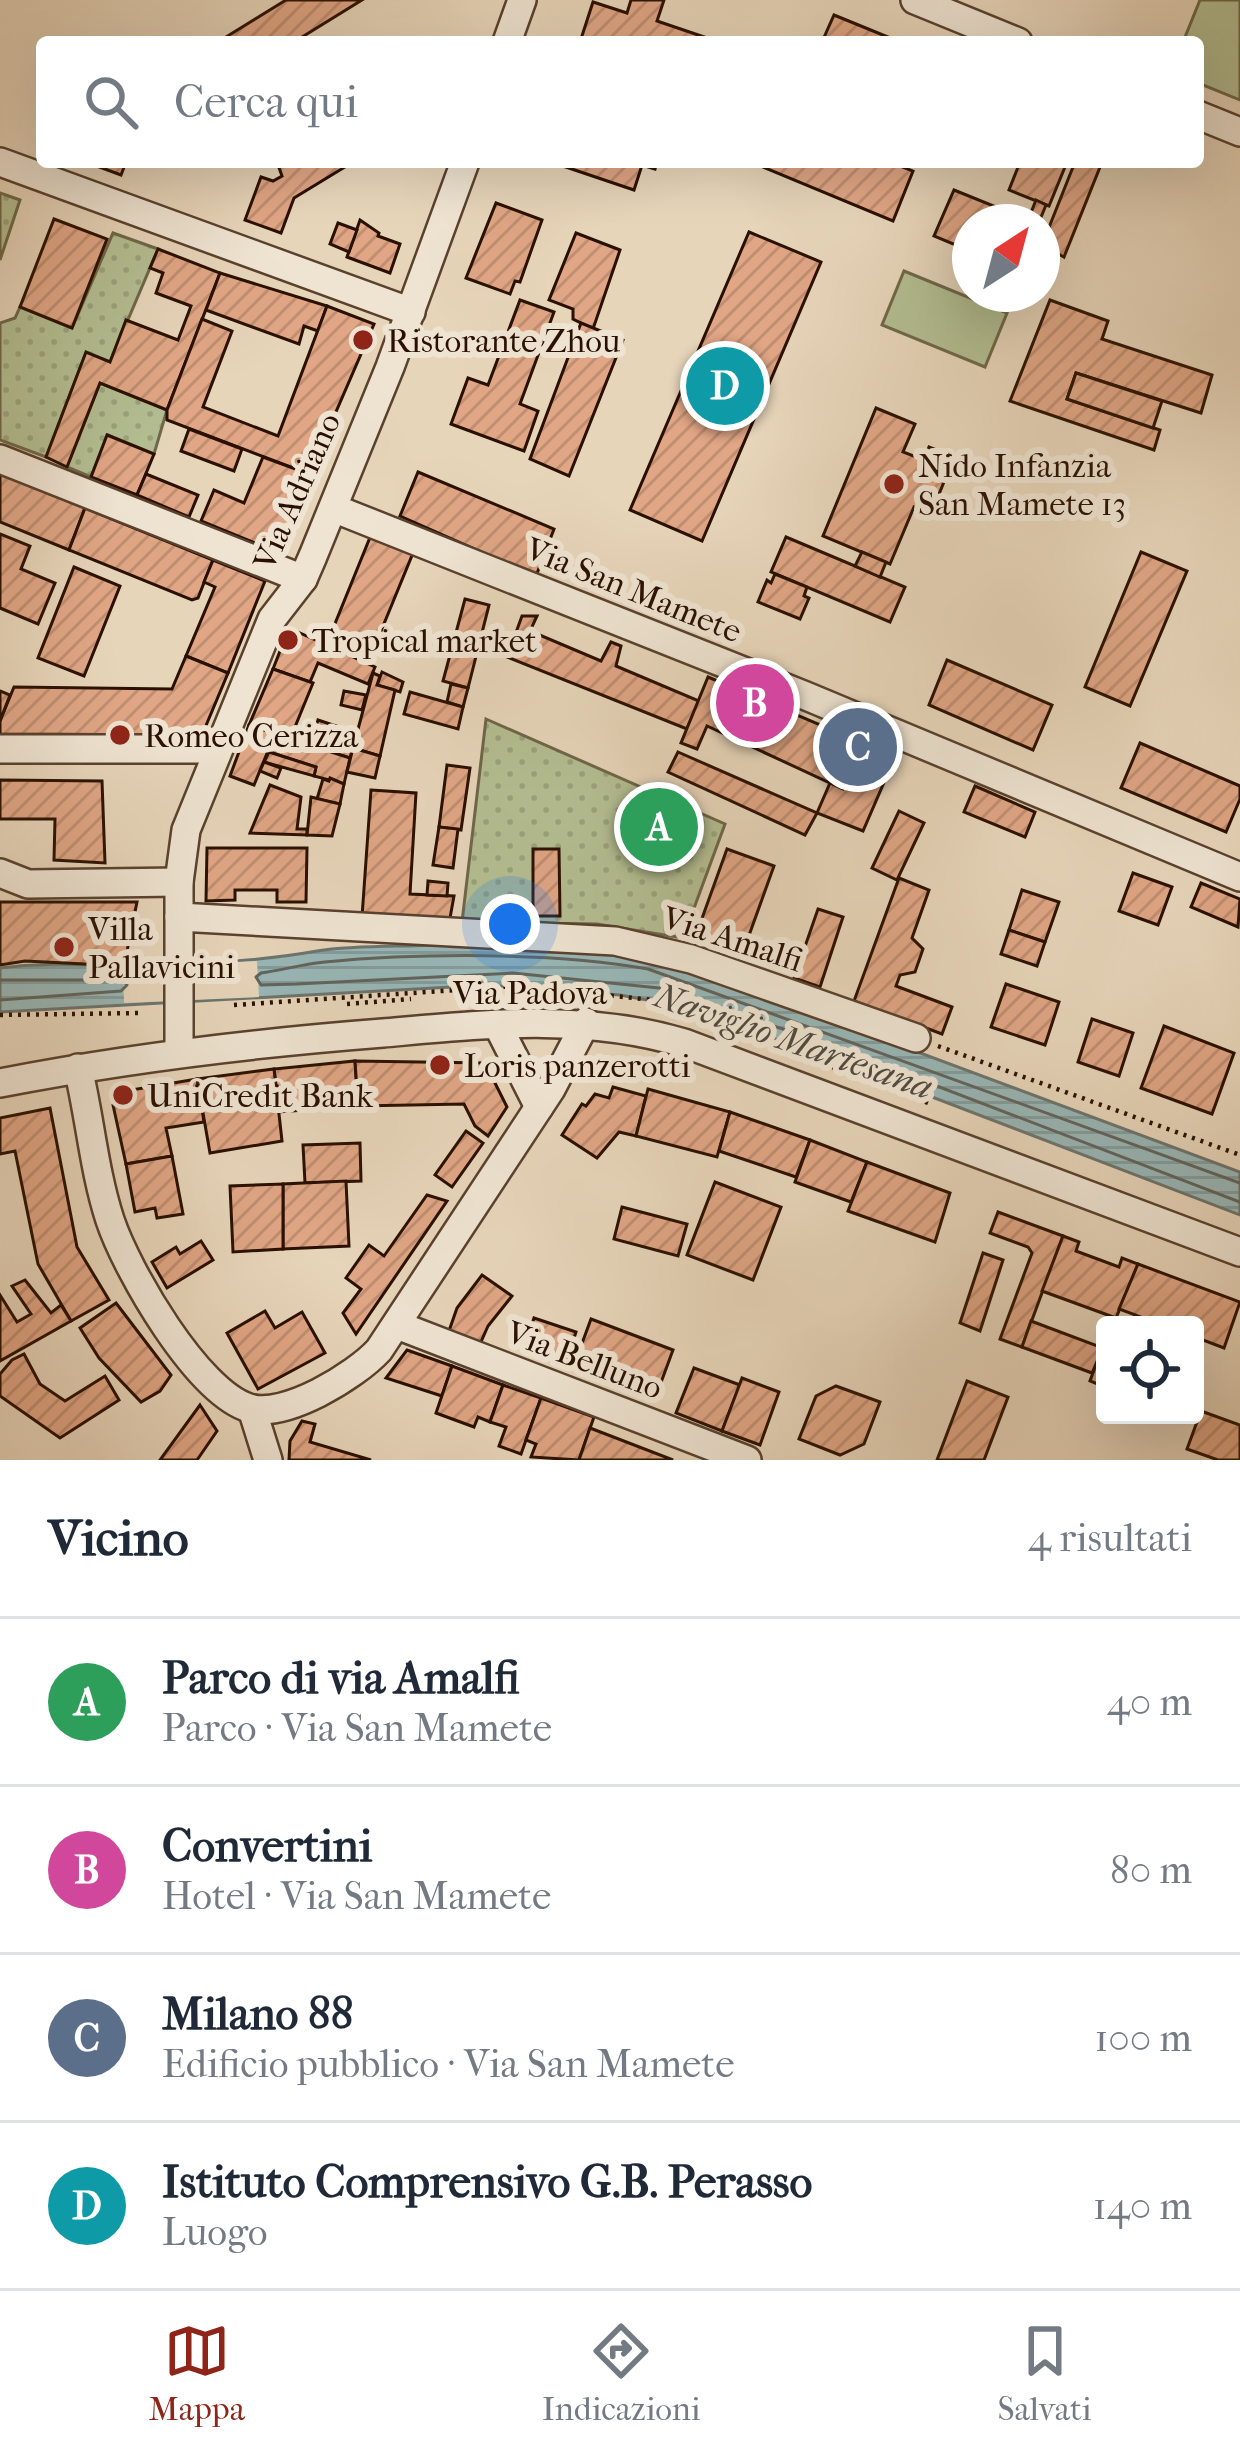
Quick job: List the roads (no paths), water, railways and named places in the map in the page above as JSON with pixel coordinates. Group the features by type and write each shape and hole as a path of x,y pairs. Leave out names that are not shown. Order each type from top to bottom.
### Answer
{"street":[{"path":"509,36 522,0"},
{"path":"915,0 1003,36"},
{"path":"1204,117 1240,132"},
{"path":"0,162 411,312"},
{"name":"Via Adriano","path":"179,1051 178,882 186,830 272,619 303,579 333,508 463,168"},
{"path":"0,459 303,579"},
{"name":"Via San Mamete","path":"333,508 806,695 1240,877"},
{"path":"0,749 218,749"},
{"path":"0,873 28,884 178,882"},
{"name":"Via Amalfi","path":"178,917 562,936 641,945 916,1038"},
{"path":"78,1068 106,1208 131,1266 195,1362 225,1394 252,1408 280,1408 344,1378 371,1359 539,1107 586,1022"},
{"name":"Via Padova","path":"0,1083 179,1051 497,1024 586,1022 684,1043 1240,1252"},
{"path":"497,1024 539,1107"},
{"name":"Via Belluno","path":"397,1325 747,1460"},
{"path":"252,1408 268,1460"}],"water":[{"name":"Naviglio Martesana","path":"347,948 578,949 651,957 1240,1172 1240,1215 817,1053 674,1005 620,995 488,985 0,1012 0,968 205,963"}],"place":[{"name":"Ristorante Zhou","path":"363,340"},
{"name":"Istituto Comprensivo G.B. Perasso","path":"725,386"},
{"name":"Nido Infanzia San Mamete 13","path":"894,484"},
{"name":"Tropical market","path":"288,640"},
{"name":"Convertini","path":"755,703"},
{"name":"Romeo Cerizza","path":"120,735"},
{"name":"Milano 88","path":"858,747"},
{"name":"Parco di via Amalfi","path":"659,827"},
{"name":"Villa Pallavicini","path":"64,947"},
{"name":"Loris panzerotti","path":"440,1065"},
{"name":"UniCredit Bank","path":"123,1095"}]}
